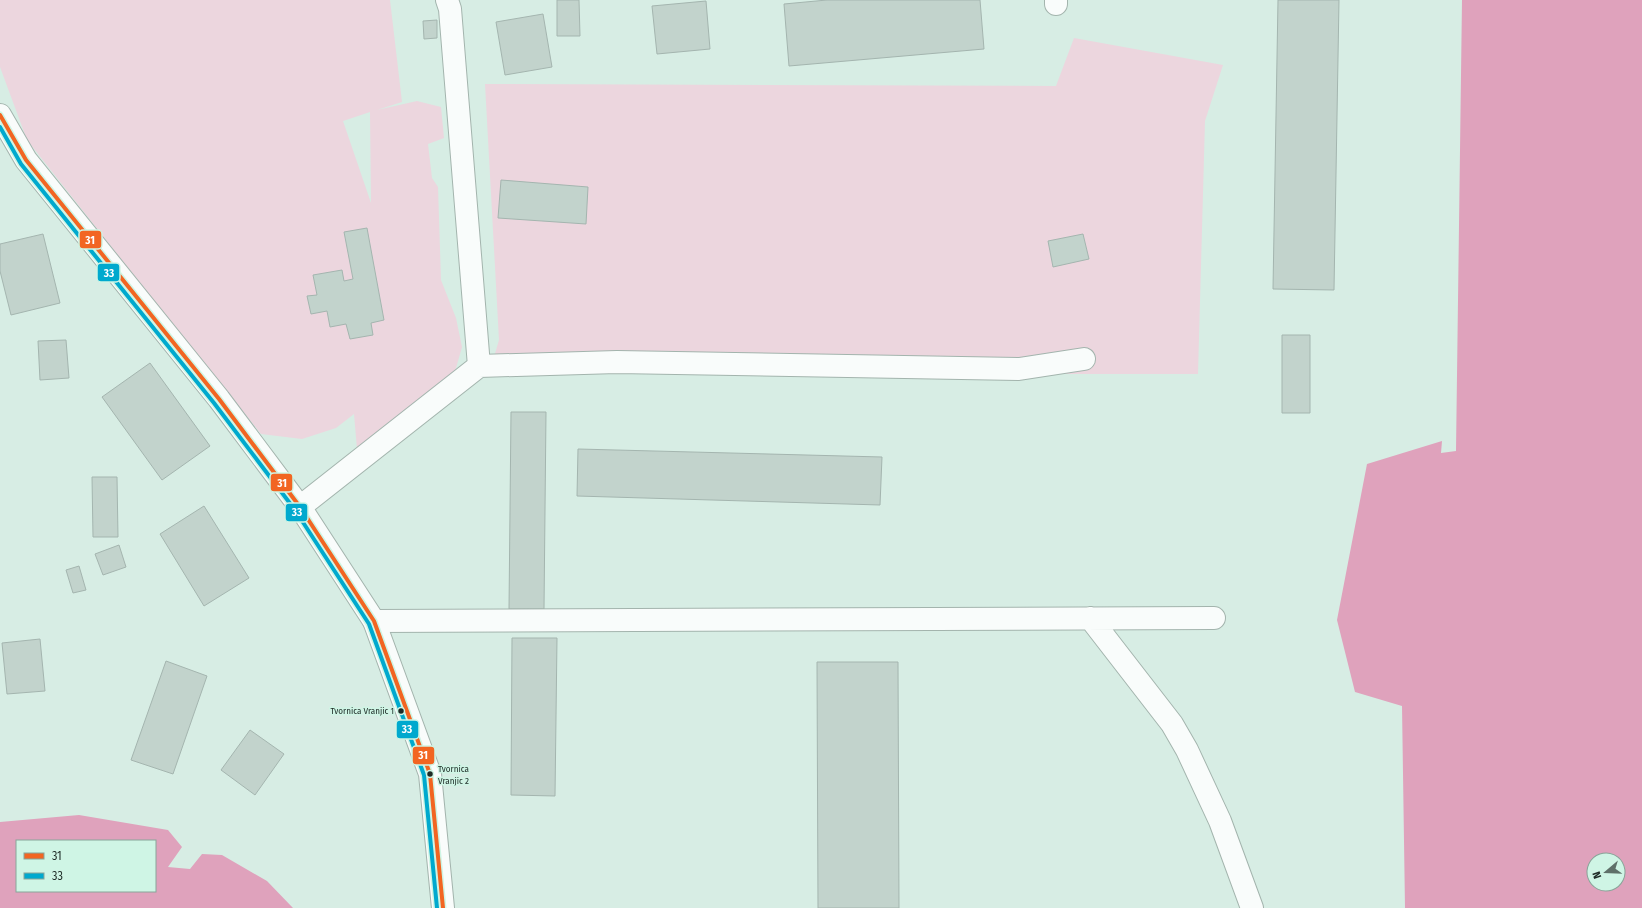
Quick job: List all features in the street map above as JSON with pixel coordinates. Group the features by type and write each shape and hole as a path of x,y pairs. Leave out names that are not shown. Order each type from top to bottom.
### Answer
{"main road":[{"path":"447,0 450,9 479,366"},
{"path":"0,115 26,160 219,399 300,507 374,621 430,774 443,908"},
{"path":"300,507 479,366 617,362 1019,369 1084,359"},
{"path":"1090,618 1172,724 1187,750 1220,821 1252,908"},
{"path":"374,621 1214,618"}],"shaded area":[{"path":"0,0 390,0 402,102 377,110 417,101 441,107 444,138 428,144 432,178 438,187 441,280 456,318 462,347 456,368 445,387 357,449 354,414 336,428 302,439 261,434 27,140 0,67","holes":["370,112 371,203 343,121"]},
{"path":"1462,0 1642,0 1642,908 1405,908 1402,706 1355,692 1337,620 1367,464 1442,441 1441,453 1456,451"},
{"path":"1074,38 1223,65 1205,121 1198,374 489,374 499,340 485,84 1056,86"},
{"path":"79,815 168,830 182,847 168,867 190,869 202,854 222,855 267,881 293,908 0,908 0,822"}],"building":[{"path":"557,0 579,0 580,36 557,36"},
{"path":"827,0 980,0 984,49 789,66 784,4"},
{"path":"1278,0 1339,0 1334,290 1273,289"},
{"path":"706,1 710,49 657,54 652,6"},
{"path":"543,14 552,67 505,75 496,22"},
{"path":"437,20 437,38 424,39 423,21"},
{"path":"501,180 588,187 586,224 498,218"},
{"path":"367,228 384,320 371,323 373,335 350,339 346,324 330,327 327,311 311,314 307,296 317,295 313,275 342,270 344,281 353,279 344,232"},
{"path":"43,234 60,303 11,315 0,271 0,244"},
{"path":"1083,234 1089,259 1053,267 1048,241"},
{"path":"1282,335 1310,335 1310,413 1282,413"},
{"path":"66,340 69,378 40,380 38,341"},
{"path":"150,363 210,446 162,480 102,397"},
{"path":"511,412 546,412 544,609 509,609"},
{"path":"578,449 882,457 880,505 577,496"},
{"path":"92,477 117,477 118,537 93,537"},
{"path":"204,506 249,578 204,606 160,534"},
{"path":"119,545 126,567 103,575 95,554"},
{"path":"79,566 86,590 73,593 66,570"},
{"path":"512,638 557,638 555,796 511,795"},
{"path":"40,639 45,691 7,694 2,643"},
{"path":"166,661 207,676 173,774 131,760"},
{"path":"817,662 898,662 899,908 818,908"},
{"path":"250,730 284,754 255,795 221,770"}],"transit line":[{"name":"31","path":"0,115 26,160 219,399 300,507 374,621 430,774 443,908"},
{"name":"33","path":"0,127 21,164 214,403 295,510 369,624 424,775 437,908"}],"place":[{"name":"Tvornica Vranjic 1","path":"401,711"},
{"name":"Tvornica Vranjic 2","path":"430,774"}]}
